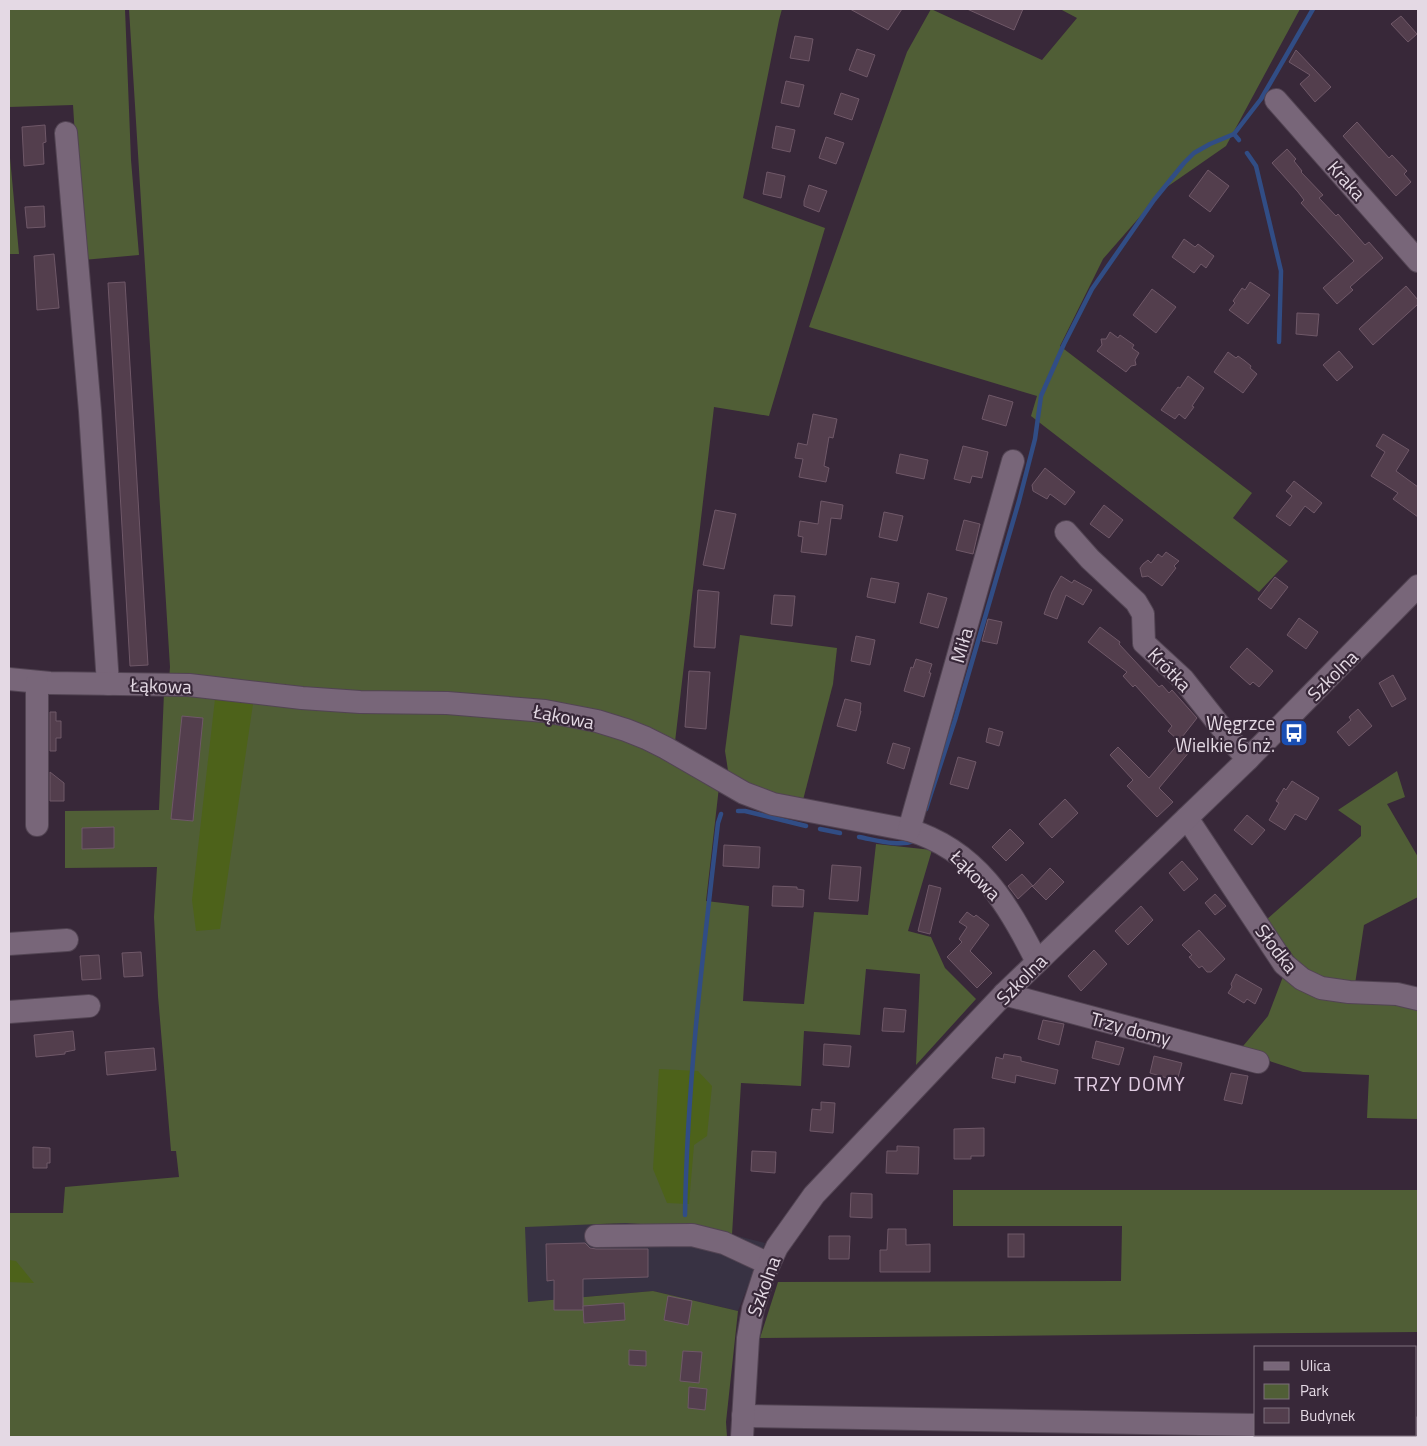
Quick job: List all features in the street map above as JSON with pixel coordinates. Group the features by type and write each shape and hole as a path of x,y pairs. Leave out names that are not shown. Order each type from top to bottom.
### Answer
{"street":[{"name":"Kraka","path":"1276,100 1418,261"},
{"path":"66,133 91,420 108,684"},
{"name":"Miła","path":"910,830 1014,461"},
{"name":"Krótka","path":"1066,532 1090,559 1136,602 1143,614 1144,643 1182,679 1248,759"},
{"name":"Szkolna","path":"742,1427 750,1322 758,1292 769,1264 786,1233 814,1195 1004,994 1248,759 1418,586"},
{"name":"Łąkowa","path":"9,680 189,686 302,698 498,706 560,713 606,724 646,738 744,793 773,804 910,830 945,844 971,865 1004,901 1037,962"},
{"path":"37,682 37,825"},
{"name":"Słodka","path":"1187,818 1284,964 1302,979 1321,988 1349,992 1397,994 1418,999"},
{"path":"9,944 67,940"},
{"name":"Trzy domy","path":"1004,994 1258,1062"},
{"path":"9,1012 89,1006"},
{"path":"596,1236 692,1235 724,1243 769,1264"},
{"path":"742,1427 1254,1426"}],"shaded area":[{"path":"626,1223 710,1229 765,1243 738,1311 653,1291 528,1302 524,1226"}],"green space":[{"path":"9,9 125,9 131,160 139,255 83,260 73,105 9,107"},
{"path":"129,9 782,9 743,198 825,228 769,416 714,407 675,742 719,787 706,901 749,906 743,1001 804,1004 814,912 868,915 876,844 932,850 908,931 931,937 945,968 976,999 916,1065 920,974 866,969 860,1035 804,1031 801,1086 741,1083 732,1235 710,1229 626,1223 525,1227 528,1302 653,1291 738,1311 726,1422 727,1437 9,1437 9,1213 63,1213 65,1187 179,1177 176,1151 171,1151 158,996 154,917 157,867 65,868 65,811 159,810 164,693 168,693 170,667"},
{"path":"931,9 1042,60 1077,18 1060,9 1300,9 1226,146 1164,189 1103,259 1060,346 1252,493 1233,518 1288,561 1259,592 1031,416 1037,396 809,327 907,52"},
{"path":"10,158 19,254 9,254"},
{"path":"740,635 837,648 833,684 803,800 766,795 729,777 725,751"},
{"path":"215,699 253,704 220,929 196,931 192,900"},
{"path":"1397,771 1405,797 1387,804 1418,857 1418,897 1364,925 1355,984 1307,974 1266,920 1361,836 1361,826 1338,810"},
{"path":"1284,974 1418,1002 1418,1119 1367,1118 1369,1075 1303,1072 1239,1051 1268,1016"},
{"path":"659,1069 698,1071 712,1086 707,1136 694,1145 689,1204 667,1203 653,1169"},
{"path":"953,1190 1418,1190 1418,1332 760,1338 778,1282 1121,1281 1122,1226 953,1226"},
{"path":"9,1260 16,1261 34,1283 9,1282"}],"building":[{"path":"850,9 902,9 888,30"},
{"path":"967,9 1023,9 1014,30"},
{"path":"1401,16 1417,34 1408,42 1391,24"},
{"path":"795,36 813,39 809,61 790,58"},
{"path":"857,49 875,55 867,77 849,70"},
{"path":"1296,50 1331,87 1315,102 1300,84 1310,75 1289,62"},
{"path":"786,81 804,85 799,107 781,103"},
{"path":"841,93 859,99 852,120 834,114"},
{"path":"1357,122 1389,158 1392,155 1407,171 1404,174 1411,182 1396,196 1343,136"},
{"path":"45,125 46,142 43,143 44,164 24,166 22,127"},
{"path":"776,126 795,130 790,152 772,148"},
{"path":"826,137 844,143 836,164 819,158"},
{"path":"1287,149 1296,159 1294,161 1301,172 1323,195 1319,198 1336,216 1338,214 1365,245 1369,242 1383,258 1350,287 1353,290 1337,304 1323,288 1354,261 1301,203 1304,200 1272,163"},
{"path":"1208,170 1229,186 1210,212 1189,196"},
{"path":"767,172 785,176 781,198 763,194"},
{"path":"809,185 827,191 819,212 804,206"},
{"path":"44,206 45,227 27,228 25,207"},
{"path":"1184,239 1195,247 1198,244 1214,256 1206,268 1201,264 1194,273 1172,257"},
{"path":"54,254 59,308 37,310 34,256"},
{"path":"125,282 148,665 130,666 108,283"},
{"path":"1250,282 1270,295 1248,324 1229,310 1235,303 1233,301 1242,288 1245,290"},
{"path":"1406,286 1418,300 1418,304 1373,345 1359,329"},
{"path":"1152,289 1176,307 1156,333 1133,315"},
{"path":"1297,313 1319,314 1317,336 1296,334"},
{"path":"1110,332 1118,338 1120,335 1134,345 1132,348 1139,353 1135,360 1136,365 1131,366 1126,372 1097,351 1102,345 1101,339 1106,339"},
{"path":"1339,351 1353,367 1337,381 1323,365"},
{"path":"1228,352 1236,358 1238,356 1245,361 1257,374 1243,393 1214,372"},
{"path":"1188,376 1204,388 1185,419 1179,414 1175,419 1161,410"},
{"path":"989,395 1013,402 1006,426 982,419"},
{"path":"813,414 837,419 833,438 829,437 824,466 829,468 826,482 799,477 803,459 795,458 798,443 807,445"},
{"path":"1383,434 1409,450 1396,471 1418,487 1418,517 1393,499 1398,493 1371,476 1385,452 1376,446"},
{"path":"963,446 988,452 982,478 972,476 970,483 954,479"},
{"path":"900,454 928,460 924,479 896,473"},
{"path":"1045,468 1075,492 1065,505 1050,494 1047,499 1033,491 1032,485"},
{"path":"1294,481 1322,503 1314,513 1305,506 1290,526 1276,516 1292,496 1286,491"},
{"path":"821,501 843,505 841,519 831,518 826,555 801,552 803,537 798,536 800,521 818,524"},
{"path":"1104,505 1123,520 1109,538 1090,524"},
{"path":"715,510 736,514 724,569 703,565"},
{"path":"884,512 903,516 897,541 879,537"},
{"path":"964,520 980,524 973,554 956,550"},
{"path":"1166,552 1179,561 1162,586 1148,576 1142,577 1140,568 1143,564 1148,560 1151,563 1158,554 1162,557"},
{"path":"1061,576 1072,583 1074,580 1092,590 1083,605 1066,595 1057,619 1044,614 1052,592"},
{"path":"1275,577 1288,587 1271,609 1258,599"},
{"path":"871,578 899,583 895,603 867,597"},
{"path":"698,590 719,592 715,648 694,647"},
{"path":"928,593 947,598 938,628 920,623"},
{"path":"774,595 795,596 792,626 771,624"},
{"path":"1299,618 1318,632 1306,649 1287,635"},
{"path":"988,619 1002,622 997,644 982,641"},
{"path":"1100,627 1120,642 1119,644 1159,687 1162,685 1169,693 1172,690 1197,718 1179,741 1168,731 1172,726 1135,685 1133,687 1123,676 1127,672 1088,642"},
{"path":"856,636 875,640 870,665 851,661"},
{"path":"1247,648 1273,671 1259,687 1253,682 1250,685 1230,667"},
{"path":"916,659 932,664 924,697 904,691 911,667 913,668"},
{"path":"689,671 710,672 706,729 685,727"},
{"path":"1393,675 1406,699 1392,707 1379,683"},
{"path":"845,699 861,703 856,731 837,726"},
{"path":"1358,709 1372,726 1349,746 1337,732 1351,720 1349,717"},
{"path":"50,712 56,712 56,721 61,721 61,738 56,738 56,751 50,751"},
{"path":"182,716 203,718 193,821 171,819"},
{"path":"989,728 1003,732 999,746 986,742"},
{"path":"1180,742 1190,751 1159,788 1173,802 1157,817 1127,786 1133,780 1110,755 1118,747 1149,778"},
{"path":"893,743 910,748 904,769 887,763"},
{"path":"958,757 976,762 968,789 950,784"},
{"path":"50,772 64,783 64,801 50,801"},
{"path":"1292,781 1319,798 1306,820 1295,814 1285,830 1269,820 1279,803 1276,801 1284,788 1286,790"},
{"path":"1065,799 1078,813 1052,838 1039,824"},
{"path":"1247,815 1265,830 1252,845 1234,830"},
{"path":"114,827 114,848 82,849 82,828"},
{"path":"1010,829 1024,843 1006,861 992,847"},
{"path":"724,845 760,847 759,868 723,866"},
{"path":"1182,861 1198,879 1184,891 1169,873"},
{"path":"832,865 861,867 858,901 829,899"},
{"path":"1050,868 1064,882 1046,900 1032,886 1018,899 1008,886 1022,874 1033,886"},
{"path":"929,885 941,888 930,934 918,931"},
{"path":"773,886 797,887 797,889 804,890 803,907 772,906"},
{"path":"1215,894 1226,906 1215,915 1205,903"},
{"path":"1141,906 1153,920 1128,945 1115,931"},
{"path":"967,912 974,917 976,915 989,925 970,951 992,973 977,988 947,957 962,942 959,939 967,927 959,922"},
{"path":"1199,930 1225,959 1211,972 1207,972 1202,966 1199,968 1189,957 1192,955 1182,945"},
{"path":"1094,950 1107,964 1081,991 1068,976"},
{"path":"141,952 143,976 124,977 122,953"},
{"path":"99,955 101,979 82,980 80,956"},
{"path":"1236,974 1262,989 1255,1004 1247,999 1244,1003 1228,993"},
{"path":"884,1008 906,1010 904,1032 882,1031"},
{"path":"1043,1020 1064,1024 1059,1045 1038,1039"},
{"path":"73,1031 75,1050 65,1052 65,1054 36,1057 34,1035"},
{"path":"1096,1041 1124,1048 1119,1065 1092,1058"},
{"path":"824,1044 851,1046 849,1067 823,1065"},
{"path":"154,1048 156,1070 107,1075 105,1052"},
{"path":"1004,1054 1021,1057 1021,1061 1058,1070 1055,1084 1016,1075 1015,1083 992,1078 996,1057 1003,1059"},
{"path":"1154,1056 1182,1063 1177,1081 1150,1073"},
{"path":"1231,1073 1248,1076 1242,1104 1224,1100"},
{"path":"821,1102 835,1103 833,1133 810,1131 812,1109 821,1110"},
{"path":"984,1128 984,1156 971,1156 971,1159 954,1159 954,1129"},
{"path":"897,1146 919,1147 918,1174 886,1173 887,1151 897,1151"},
{"path":"33,1147 50,1148 50,1163 47,1163 47,1168 33,1168"},
{"path":"752,1151 776,1152 775,1173 751,1171"},
{"path":"851,1193 872,1194 872,1218 850,1217"},
{"path":"888,1229 906,1229 906,1245 930,1244 930,1272 880,1272 880,1250 887,1250"},
{"path":"1008,1234 1024,1234 1024,1257 1008,1257"},
{"path":"829,1236 850,1236 849,1259 829,1259"},
{"path":"585,1243 590,1248 596,1249 648,1249 648,1277 583,1279 583,1310 554,1310 554,1280 547,1281 546,1244"},
{"path":"668,1296 692,1301 688,1325 664,1320"},
{"path":"624,1303 625,1320 584,1323 583,1306"},
{"path":"629,1350 646,1351 646,1366 629,1365"},
{"path":"683,1351 702,1352 699,1383 680,1381"},
{"path":"689,1387 707,1389 705,1410 688,1408"}],"waterway":[{"path":"926,809 955,720 1019,501 1035,439 1041,396 1064,344 1092,289 1154,200 1194,153 1234,134 1261,99 1313,9"},
{"path":"1234,134 1239,140"},
{"path":"1247,153 1256,166 1281,271 1279,342"},
{"path":"738,811 745,811 806,826"},
{"path":"685,1215 692,1068 718,823 721,814"},
{"path":"820,829 840,833"},
{"path":"859,837 894,843 914,841"}],"place":[{"name":"Węgrzce Wielkie 6 nż.","path":"1294,733"}],"district":[{"name":"TRZY DOMY","path":"1130,1083"}]}
